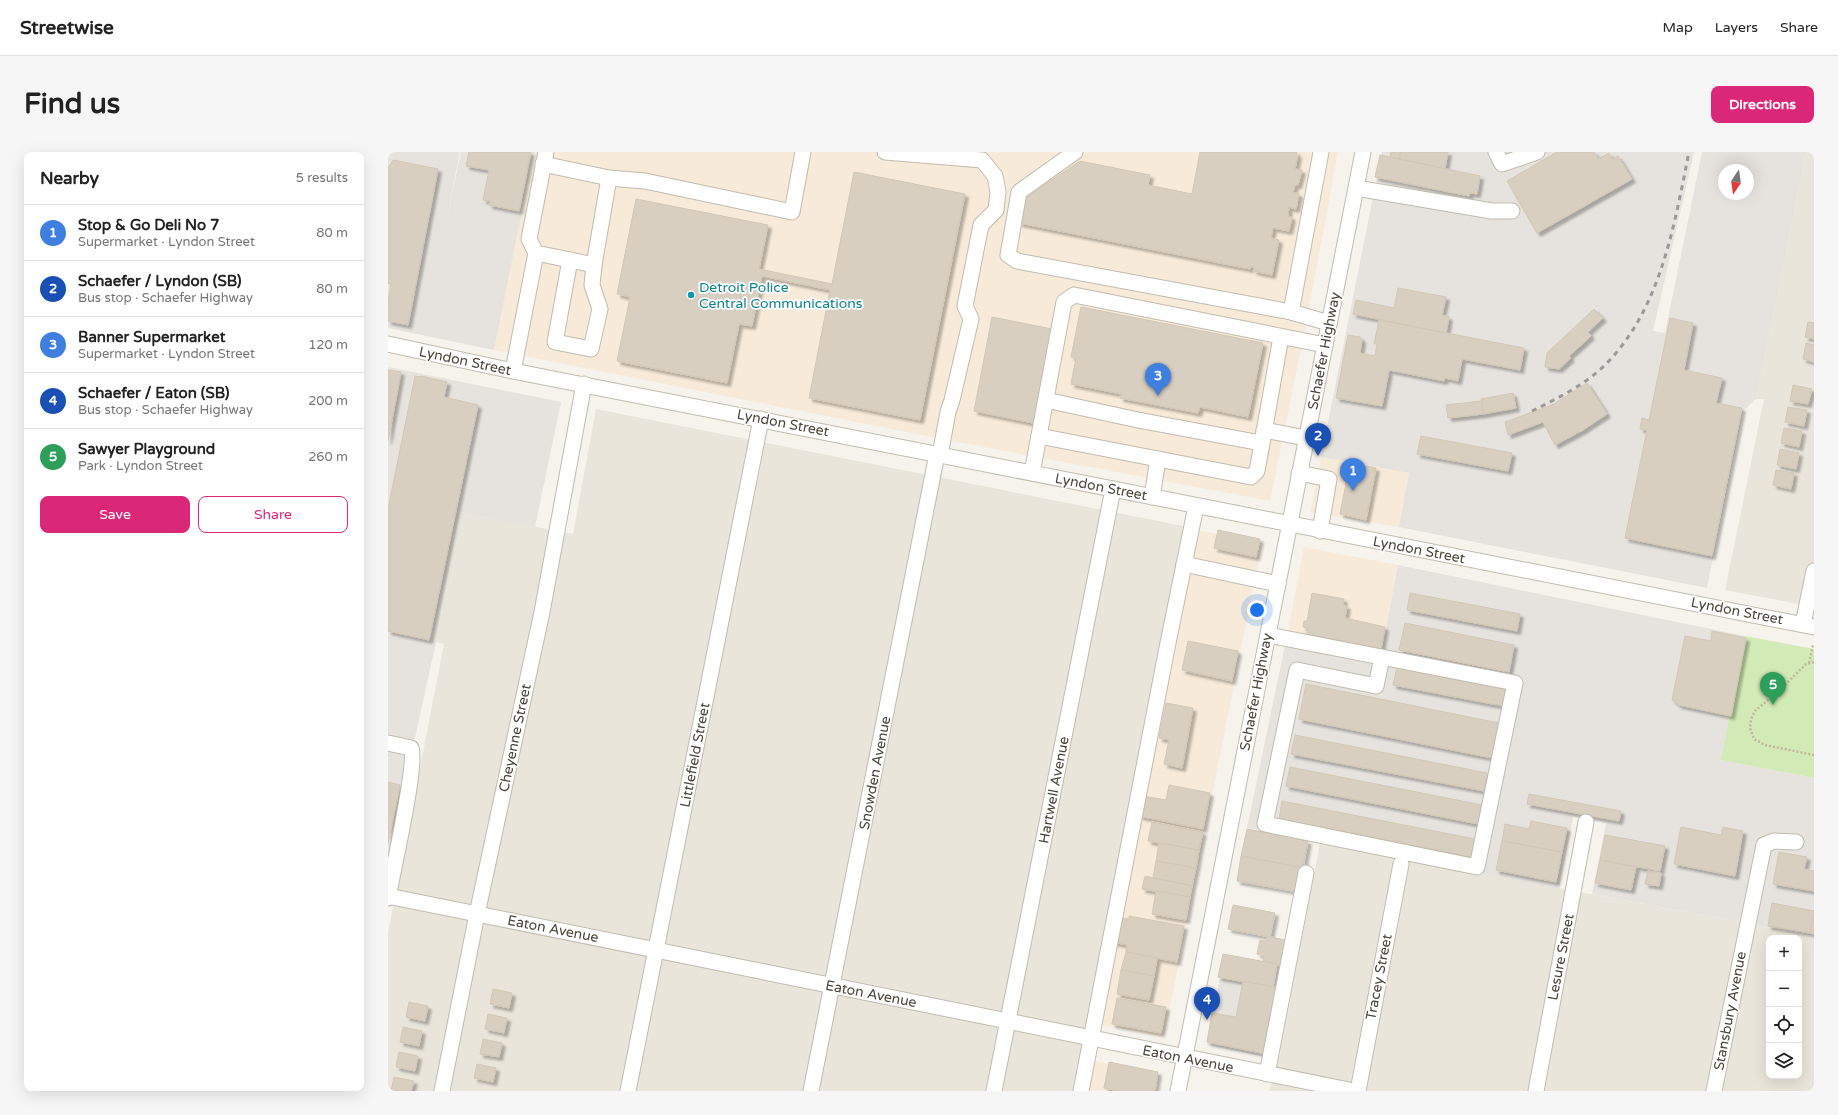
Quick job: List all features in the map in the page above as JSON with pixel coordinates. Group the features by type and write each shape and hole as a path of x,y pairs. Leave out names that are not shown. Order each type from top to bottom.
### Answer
{"street":[{"path":"513,371 536,253 529,239 545,158 609,178 645,182 792,212 803,152"},
{"name":"Snowden Avenue","path":"811,1091 938,455 971,319 965,306 981,225 996,210 998,192 995,176 982,160 885,152"},
{"path":"1075,152 1020,192 1008,255 1017,261 1290,312 1329,323"},
{"path":"1290,312 1321,152"},
{"name":"Schaefer Highway","path":"1178,1091 1363,152"},
{"path":"1496,152 1502,164 1537,152"},
{"path":"570,260 555,342 591,349 600,309 592,285 594,265 609,178"},
{"path":"1356,188 1492,211 1512,211"},
{"path":"536,253 594,265"},
{"path":"1032,473 1064,302 1074,294 1325,345"},
{"path":"1039,436 1251,477 1257,471 1281,337"},
{"name":"Lyndon Street","path":"388,344 513,371 1320,531 1809,625"},
{"name":"Cheyenne Street","path":"442,1091 477,914 542,612 584,384"},
{"path":"1046,400 1138,420 1263,437 1306,438"},
{"name":"Littlefield Street","path":"628,1091 761,419"},
{"path":"1152,497 1158,459"},
{"path":"1299,473 1329,479 1320,531"},
{"name":"Hartwell Avenue","path":"994,1091 1113,489"},
{"path":"1081,1091 1196,506"},
{"path":"1184,564 1278,584"},
{"path":"1809,625 1814,571"},
{"path":"1268,635 1382,657 1515,683 1477,867 1265,824 1297,670 1376,686 1382,657"},
{"path":"388,743 411,748 413,752 411,776 388,897"},
{"name":"Lesure Street","path":"1536,1091 1586,822"},
{"name":"Stansbury Avenue","path":"1714,1091 1745,932 1764,845 1774,841 1796,842"},
{"name":"Tracey Street","path":"1358,1091 1401,864"},
{"path":"1267,1074 1306,873"},
{"name":"Eaton Avenue","path":"388,897 1354,1091"}],"path":[{"path":"1808,664 1813,645"},
{"path":"1814,662 1808,664 1755,711 1751,719 1750,728 1754,738 1765,746 1814,755"}],"shaded area":[{"path":"388,152 460,152 446,223 461,152 534,152 494,350 388,328"},
{"path":"534,152 1338,152 1304,334 1270,501 957,442 494,350"},
{"path":"1382,152 1694,152 1653,331 1665,333 1702,152 1806,152 1756,399 1743,411 1707,588 1399,527 1409,473 1321,457"},
{"path":"1806,152 1814,152 1814,607 1725,590 1764,399 1756,399"},
{"path":"388,367 561,402 535,527 460,512 436,642 388,861"},
{"path":"596,409 1188,527 1077,1091 388,1091 388,933 444,644 436,642 460,512 573,534"},
{"path":"1321,457 1409,473 1399,527 1311,512"},
{"path":"1197,530 1262,543 1164,1037 1099,1024"},
{"path":"1304,547 1398,565 1382,649 1288,631"},
{"path":"1398,565 1745,636 1721,760 1814,778 1814,936 1592,894 1606,823 1573,817 1559,889 1247,828 1288,631 1382,649"},
{"path":"1320,843 1814,936 1814,1091 1269,1091 1280,1054"},
{"path":"1220,978 1278,989 1266,1057 1207,1045"},
{"path":"1094,1061 1159,1074 1156,1091 1088,1090"}],"green space":[{"path":"1745,636 1814,649 1814,778 1721,760"}],"building":[{"path":"469,152 531,152 519,211 489,205 490,201 483,200 489,170 466,166"},
{"path":"1200,152 1297,152 1296,155 1298,155 1295,169 1302,170 1298,185 1295,185 1293,192 1299,194 1296,209 1289,207 1288,216 1292,217 1289,231 1273,228 1271,238 1279,240 1272,275 1253,271 1254,268 1251,267 1250,269 1019,223 1024,199 1080,161 1150,175 1148,185 1192,194"},
{"path":"1391,152 1401,152 1399,159 1390,157"},
{"path":"1401,152 1448,152 1445,169 1399,159"},
{"path":"1557,152 1594,152 1598,159 1609,153 1612,159 1618,156 1632,179 1537,233 1507,181"},
{"path":"1380,155 1480,176 1477,194 1470,193 1469,196 1375,177"},
{"path":"393,160 438,169 408,325 388,321 388,301 391,284 388,283 388,168"},
{"name":"Detroit Police Central Communications","path":"854,172 965,194 920,420 809,398 830,290 762,276 752,326 739,324 727,383 617,361 630,297 617,294 636,199 768,225 759,269 832,284"},
{"path":"1398,288 1446,297 1442,315 1449,317 1446,333 1353,314 1356,300 1394,308"},
{"path":"1081,307 1263,343 1248,417 1200,407 1198,413 1120,398 1121,394 1071,384 1076,358 1071,357"},
{"path":"1594,309 1603,318 1588,332 1591,336 1569,356 1571,358 1559,369 1545,367 1547,353"},
{"path":"992,317 1052,329 1033,423 974,411"},
{"path":"1670,318 1693,323 1684,370 1722,378 1716,403 1742,408 1712,556 1625,538 1647,430 1640,429 1642,418 1649,420"},
{"path":"1379,320 1524,348 1520,370 1462,359 1458,381 1445,378 1444,381 1389,370 1382,406 1336,398 1348,335 1360,337 1362,340 1360,353 1375,356 1377,344 1374,344"},
{"path":"1808,322 1814,323 1814,339 1805,337"},
{"path":"1806,343 1814,345 1814,362 1803,359"},
{"path":"388,370 401,372 388,441"},
{"path":"415,376 447,382 444,397 478,405 429,640 388,631 388,509"},
{"path":"1587,383 1607,414 1583,430 1555,445 1543,422 1508,435 1505,422 1552,405"},
{"path":"1793,385 1812,389 1808,404 1790,401"},
{"path":"1513,393 1516,408 1483,414 1481,399"},
{"path":"1482,401 1483,414 1448,418 1446,405"},
{"path":"1788,407 1807,410 1804,426 1785,422"},
{"path":"1784,428 1802,431 1799,447 1781,443"},
{"path":"1421,436 1512,453 1508,471 1417,454"},
{"path":"1780,449 1799,453 1796,469 1777,465"},
{"path":"1350,463 1376,468 1366,520 1340,514"},
{"path":"1776,470 1794,473 1791,489 1773,485"},
{"path":"1218,530 1260,539 1256,557 1214,548"},
{"path":"1312,593 1344,599 1343,605 1347,606 1345,618 1385,627 1381,649 1307,634 1308,628 1303,627 1304,621 1307,621"},
{"path":"1410,593 1520,614 1517,631 1407,610"},
{"path":"1405,623 1514,645 1509,672 1399,650"},
{"path":"1712,631 1746,638 1731,716 1679,705 1672,700 1685,636 1711,641"},
{"path":"1188,641 1238,651 1232,681 1182,670"},
{"path":"1397,667 1506,688 1503,706 1393,685"},
{"path":"1306,684 1499,723 1492,758 1299,719"},
{"path":"1166,703 1193,708 1182,768 1164,764 1169,740 1159,738"},
{"path":"1295,735 1487,773 1484,791 1291,754"},
{"path":"1290,767 1482,805 1478,824 1286,786"},
{"path":"388,782 400,785 388,843"},
{"path":"1169,785 1210,793 1203,829 1139,816 1143,796 1166,800"},
{"path":"1529,794 1621,811 1619,821 1527,804"},
{"path":"1282,801 1475,839 1471,857 1279,819"},
{"path":"1531,821 1567,828 1562,852 1502,841 1505,824 1529,829"},
{"path":"1152,822 1203,832 1199,850 1148,841"},
{"path":"1681,827 1721,835 1723,827 1743,831 1735,876 1674,864"},
{"path":"1247,829 1308,841 1303,868 1241,856"},
{"path":"1605,835 1665,846 1660,871 1600,860"},
{"path":"1502,841 1562,852 1556,882 1496,870"},
{"path":"1159,843 1199,850 1196,868 1156,861"},
{"path":"1779,852 1807,857 1804,869 1814,871 1814,891 1773,884"},
{"path":"1241,856 1303,868 1298,892 1237,881"},
{"path":"1600,860 1636,867 1631,890 1595,883"},
{"path":"1156,861 1196,868 1192,886 1153,878"},
{"path":"1648,871 1661,873 1659,886 1645,884"},
{"path":"1145,876 1192,886 1190,897 1142,889"},
{"path":"1156,891 1190,897 1186,920 1152,914"},
{"path":"1772,903 1814,911 1810,933 1768,926"},
{"path":"1233,905 1275,913 1270,937 1228,929"},
{"path":"1814,910 1814,934 1810,933"},
{"path":"1129,916 1184,926 1177,962 1126,952 1127,945 1112,942 1117,917 1129,919"},
{"path":"1267,936 1289,941 1284,966 1263,961 1264,956 1257,954 1260,940 1266,941"},
{"path":"1126,952 1157,958 1154,976 1121,970"},
{"path":"1223,954 1277,964 1273,987 1218,977"},
{"path":"1121,970 1154,976 1149,1000 1117,994"},
{"path":"1243,981 1279,988 1266,1054 1207,1042 1212,1013 1236,1017"},
{"path":"493,989 512,993 509,1008 490,1004"},
{"path":"1117,998 1166,1007 1161,1033 1112,1024"},
{"path":"409,1002 428,1006 425,1021 406,1017"},
{"path":"488,1014 507,1018 504,1033 485,1029"},
{"path":"403,1027 422,1031 419,1046 400,1042"},
{"path":"483,1039 502,1043 499,1057 480,1054"},
{"path":"399,1052 418,1056 415,1071 396,1067"},
{"path":"1109,1062 1158,1072 1155,1091 1120,1091 1104,1088"},
{"path":"477,1064 496,1068 493,1082 474,1078"},
{"path":"394,1077 414,1081 411,1091 391,1091"}],"railway":[{"path":"1532,411 1571,390 1598,372 1625,342 1640,318 1652,292 1671,237 1689,152"}],"place":[{"name":"Detroit Police Central Communications","path":"691,295"},
{"name":"Banner Supermarket","path":"1158,396"},
{"name":"Schaefer / Lyndon (SB)","path":"1318,456"},
{"name":"Stop & Go Deli No 7","path":"1353,491"},
{"name":"Sawyer Playground","path":"1773,705"},
{"name":"Schaefer / Eaton (SB)","path":"1207,1020"}]}
